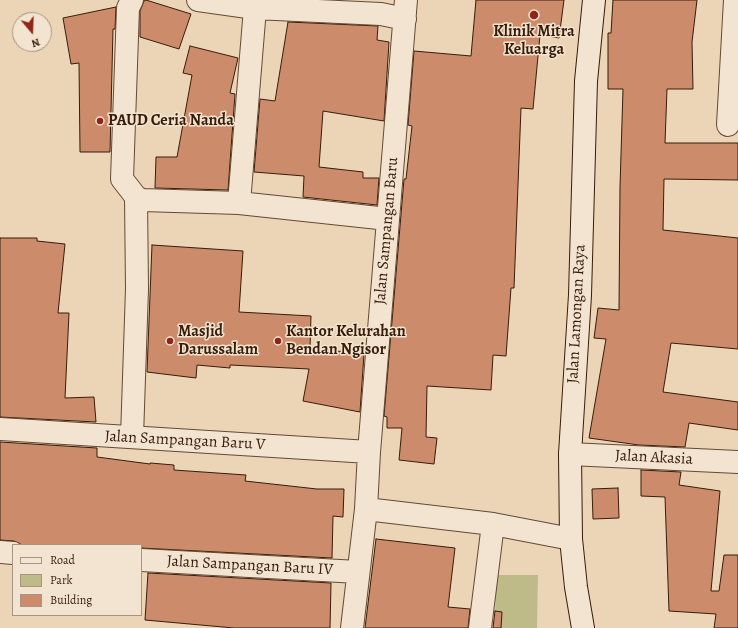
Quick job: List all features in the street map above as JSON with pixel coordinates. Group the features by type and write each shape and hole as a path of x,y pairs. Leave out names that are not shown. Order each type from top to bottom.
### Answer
{"street":[{"path":"132,0 128,8 122,179 136,196 142,200 239,203 388,218"},
{"path":"198,0 255,8 381,14 406,9"},
{"name":"Jalan Lamongan Raya","path":"583,628 576,587 571,539 570,454 580,294 585,95 594,0"},
{"path":"728,125 735,0"},
{"path":"239,203 255,8"},
{"name":"Jalan Sampangan Baru","path":"352,628 366,509 369,452 406,9"},
{"path":"132,437 137,289 136,196"},
{"name":"Jalan Sampangan Baru V","path":"0,429 369,452"},
{"name":"Jalan Akasia","path":"570,454 738,462"},
{"path":"366,509 492,524 571,539"},
{"path":"480,628 492,524"},
{"path":"0,552 12,553"},
{"name":"Jalan Sampangan Baru IV","path":"142,560 358,572"}],"green space":[{"path":"496,575 538,575 537,628 495,628"}],"building":[{"path":"146,0 191,14 179,49 140,37 140,11 144,1"},
{"path":"476,0 564,0 559,38 540,35 533,109 521,108 514,288 511,288 506,356 493,355 491,390 427,386 426,437 437,438 434,464 399,460 402,428 387,428 387,417 384,416 404,179 406,179 412,126 408,125 414,51 471,56"},
{"path":"613,0 697,0 692,42 693,89 667,89 665,143 738,143 738,180 664,179 663,230 738,238 738,349 671,343 663,392 738,402 738,430 689,423 685,447 639,445 589,438 606,339 594,338 598,308 619,310 620,187 623,89 608,89 608,33 611,33"},
{"path":"116,7 115,29 113,29 110,152 80,152 79,63 71,64 63,18"},
{"path":"288,22 378,26 377,40 389,42 384,121 323,111 319,167 363,172 363,178 379,178 377,205 303,197 304,176 254,172 260,99 275,101"},
{"path":"190,46 238,58 230,93 235,94 228,190 155,188 156,157 177,157 192,75 183,73"},
{"path":"0,238 37,238 37,241 65,244 58,313 69,313 65,398 94,397 96,422 0,417"},
{"path":"152,245 243,251 239,312 311,316 310,348 364,354 360,412 303,401 309,369 230,365 230,368 197,365 196,378 147,372"},
{"path":"0,442 97,448 97,457 150,464 174,465 174,470 246,475 245,481 317,489 344,489 343,517 333,516 332,558 142,548 142,544 20,544 14,541 0,540"},
{"path":"641,470 681,472 679,485 720,491 711,591 719,591 724,555 738,555 738,628 714,628 716,614 669,611 665,497 641,496"},
{"path":"618,488 619,518 593,519 592,489"},
{"path":"376,539 455,548 448,607 470,609 468,628 365,628"},
{"path":"148,573 331,583 330,628 234,628 145,620"},
{"path":"495,611 502,612 501,628 493,628"}],"place":[{"name":"Klinik Mitra Keluarga","path":"534,15"},
{"name":"PAUD Ceria Nanda","path":"100,121"},
{"name":"Masjid Darussalam","path":"170,341"},
{"name":"Kantor Kelurahan Bendan Ngisor","path":"278,341"}]}
